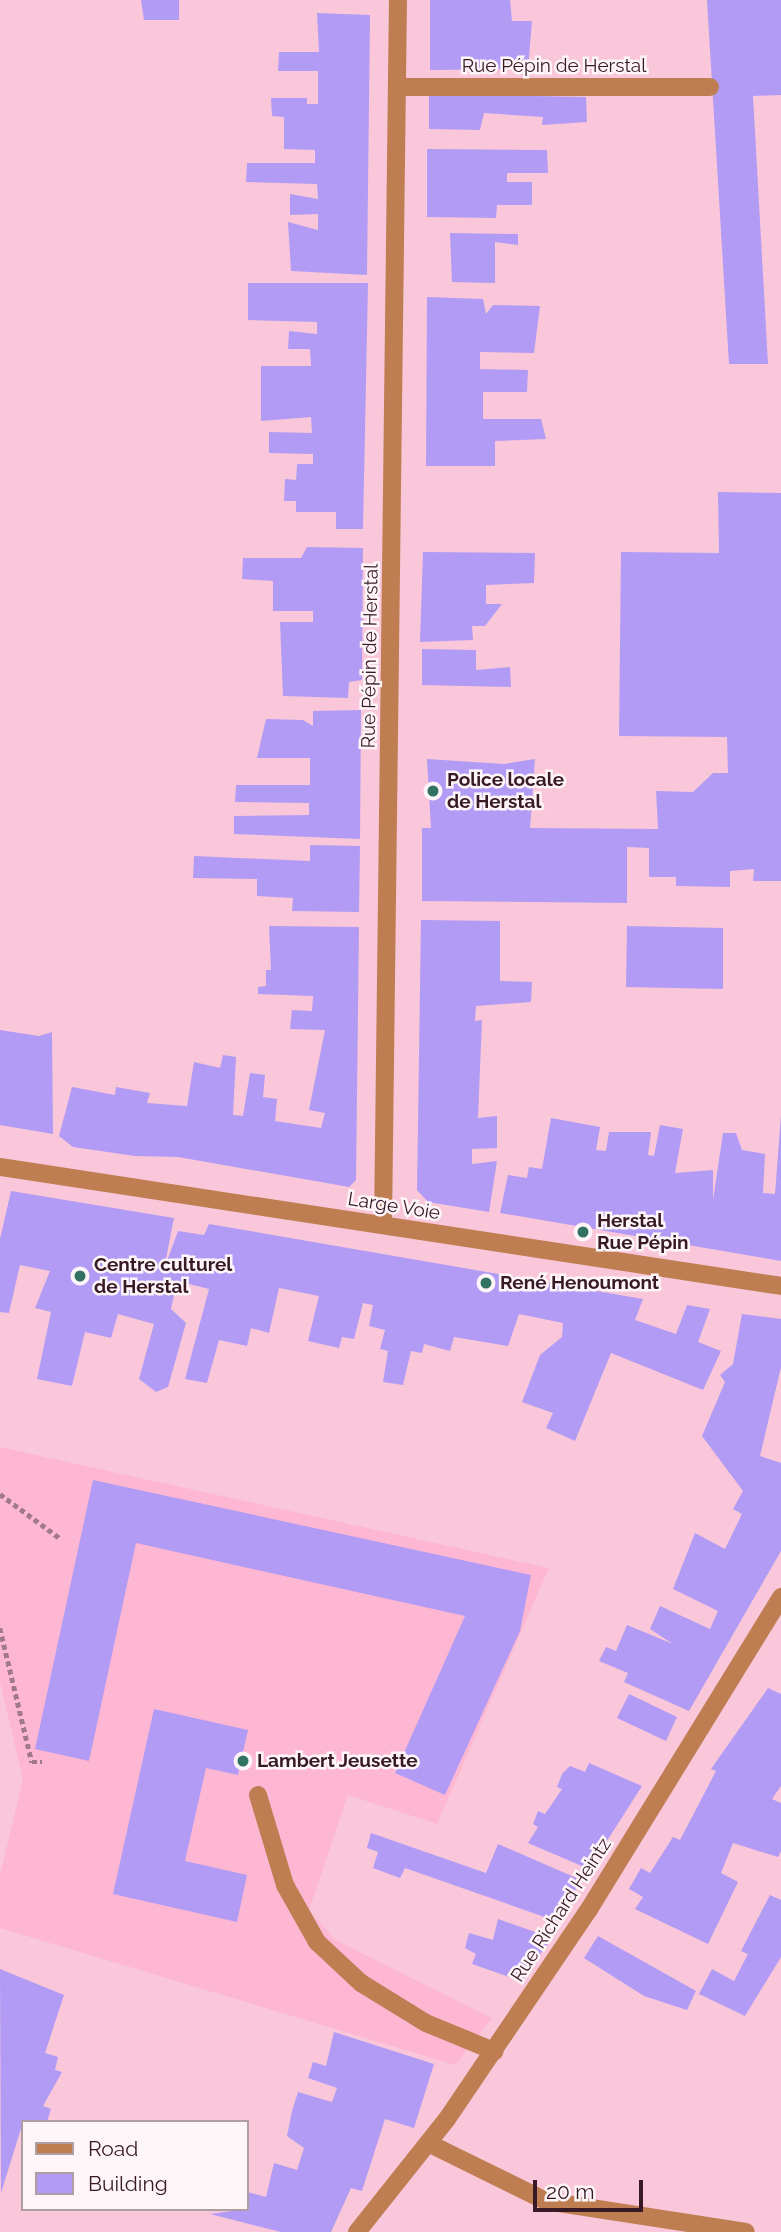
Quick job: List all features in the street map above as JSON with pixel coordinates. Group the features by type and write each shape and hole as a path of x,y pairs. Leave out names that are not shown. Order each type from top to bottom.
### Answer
{"street":[{"name":"Rue Pépin de Herstal","path":"383,1226 398,0"},
{"name":"Rue Pépin de Herstal","path":"398,87 710,87"},
{"name":"Large Voie","path":"0,1167 781,1286"},
{"name":"Rue Richard Heintz","path":"357,2232 428,2143 494,2051 588,1911 781,1597"},
{"path":"258,1795 285,1885 317,1942 361,1983 426,2023 494,2051"},
{"path":"428,2143 546,2201 746,2232"}],"path":[{"path":"0,1494 61,1539"},
{"path":"0,1628 32,1762 42,1762"}],"shaded area":[{"name":"Lambert Jeusette","path":"0,1447 549,1568 437,1824 348,1795 309,1910 335,1940 492,2018 455,2065 0,1928 0,1875 23,1779 0,1682"}],"building":[{"path":"141,0 179,0 179,20 144,20"},
{"path":"430,0 510,0 512,21 532,21 528,69 430,70"},
{"path":"707,0 781,0 781,95 753,96 768,364 729,364"},
{"path":"317,13 370,15 367,275 291,271 288,222 318,230 318,214 290,215 290,194 318,199 317,184 246,182 247,163 315,163 315,150 284,149 284,117 272,116 271,98 307,98 307,104 318,104 318,71 278,71 279,52 319,52"},
{"path":"429,94 586,97 587,122 542,125 543,117 484,113 480,130 429,129"},
{"path":"427,149 547,150 548,173 507,173 507,182 532,182 532,205 497,205 496,218 427,217"},
{"path":"450,233 518,234 518,245 495,242 495,283 452,282"},
{"path":"248,283 368,283 363,529 336,529 336,512 296,512 296,501 284,501 285,479 296,480 297,464 313,464 313,454 269,453 269,432 312,433 311,417 261,421 261,366 311,366 310,349 288,349 289,331 317,334 317,322 248,320"},
{"path":"427,297 483,299 486,314 493,305 540,306 534,353 480,352 480,369 528,370 527,392 483,392 483,419 541,419 546,439 495,441 495,466 426,466"},
{"path":"718,492 781,493 781,881 753,881 754,869 730,871 730,887 676,886 676,877 649,877 649,848 627,847 627,903 422,901 422,828 431,828 427,759 504,764 535,759 530,828 658,829 656,791 693,792 713,773 728,773 727,737 619,736 621,552 719,553"},
{"path":"307,547 363,548 362,680 349,682 348,698 283,696 280,622 313,622 313,611 273,611 273,581 242,579 243,558 301,558"},
{"path":"423,552 535,553 534,583 486,585 486,604 502,604 485,626 472,626 473,640 420,642"},
{"path":"422,649 476,650 476,670 510,667 511,687 422,685"},
{"path":"361,710 360,839 234,834 234,816 309,815 309,803 235,802 236,785 310,785 310,758 257,758 266,719 303,720 313,726 313,711"},
{"path":"310,845 360,846 359,912 292,911 293,898 257,896 257,879 193,878 194,856 310,861"},
{"path":"421,920 500,921 500,981 532,982 531,1002 476,1006 475,1021 482,1020 478,1118 497,1116 497,1148 472,1149 472,1164 497,1161 489,1212 428,1202 417,1190"},
{"path":"269,926 359,927 356,1180 349,1187 178,1157 135,1156 73,1147 59,1136 72,1087 115,1095 116,1087 150,1093 147,1103 187,1106 194,1062 220,1068 223,1055 236,1057 233,1115 243,1116 250,1073 265,1075 263,1097 277,1099 275,1121 321,1128 325,1113 309,1110 325,1030 290,1029 292,1010 312,1011 313,996 258,994 258,987 266,986 266,970 271,970"},
{"path":"627,926 723,928 723,989 626,987"},
{"path":"0,1030 39,1036 52,1032 53,1134 0,1125"},
{"path":"781,1115 781,1261 500,1213 508,1175 527,1178 529,1167 542,1169 551,1118 600,1127 596,1150 606,1151 609,1132 651,1132 648,1155 654,1156 660,1125 683,1129 675,1173 713,1170 713,1200 723,1133 736,1133 742,1150 765,1154 763,1193 775,1194"},
{"path":"11,1191 174,1218 164,1269 178,1231 204,1235 209,1224 643,1299 635,1320 676,1334 687,1305 710,1309 698,1342 721,1351 703,1390 611,1353 575,1441 546,1428 553,1413 522,1402 540,1355 562,1337 563,1323 519,1314 508,1346 454,1337 450,1351 424,1344 422,1353 411,1351 403,1385 383,1382 388,1351 380,1349 385,1330 369,1326 373,1305 363,1303 354,1339 342,1337 339,1348 308,1341 319,1296 279,1288 269,1333 251,1328 247,1346 219,1340 207,1383 185,1379 209,1289 177,1281 171,1309 186,1323 168,1387 156,1392 139,1379 154,1324 118,1314 111,1338 85,1332 72,1386 37,1379 51,1312 35,1308 50,1271 20,1265 9,1313 0,1312 0,1239"},
{"path":"742,1314 781,1319 781,1367 760,1456 781,1463 781,1551 689,1711 624,1682 628,1673 599,1661 606,1647 616,1651 627,1625 673,1644 650,1629 660,1606 710,1629 718,1611 673,1589 695,1533 725,1549 742,1514 733,1509 743,1491 702,1436 725,1382 720,1375 733,1364"},
{"path":"93,1480 531,1575 520,1631 445,1795 395,1773 465,1616 136,1543 89,1761 35,1749"},
{"path":"768,1688 781,1694 781,1786 772,1799 781,1803 781,1851 778,1857 733,1843 721,1873 738,1882 708,1944 635,1909 643,1897 629,1889 641,1868 650,1873 673,1837 680,1840 716,1771 711,1769"},
{"path":"629,1694 677,1717 666,1741 617,1718"},
{"path":"154,1709 248,1730 238,1775 206,1768 185,1861 247,1875 237,1922 113,1894"},
{"path":"589,1763 642,1786 589,1869 528,1843 538,1827 533,1824 538,1811 545,1814 562,1789 557,1787 562,1774 570,1766 585,1772"},
{"path":"371,1833 486,1873 498,1844 581,1880 556,1921 405,1868 400,1878 373,1868 378,1852 367,1848"},
{"path":"770,1895 781,1900 781,1957 745,2016 699,1994 712,1969 734,1981 748,1954 741,1951"},
{"path":"498,1919 552,1938 521,1981 472,1964 476,1954 465,1948 469,1933 493,1940"},
{"path":"598,1936 696,1991 687,2010 644,1996 584,1958"},
{"path":"0,1969 64,1995 45,2053 58,2057 55,2070 62,2072 43,2106 51,2109 48,2120 21,2120 21,2128 1,2193"},
{"path":"334,2032 434,2064 414,2128 385,2119 362,2191 351,2188 331,2232 281,2232 210,2214 248,2211 248,2192 266,2197 274,2163 297,2170 304,2148 287,2136 292,2111 298,2092 332,2102 337,2088 308,2078 313,2062 326,2066"}],"place":[{"name":"Police locale de Herstal","path":"433,791"},
{"name":"Herstal Rue Pépin","path":"583,1232"},
{"name":"Centre culturel de Herstal","path":"80,1276"},
{"name":"René Henoumont","path":"486,1283"},
{"name":"Lambert Jeusette","path":"243,1761"}]}
